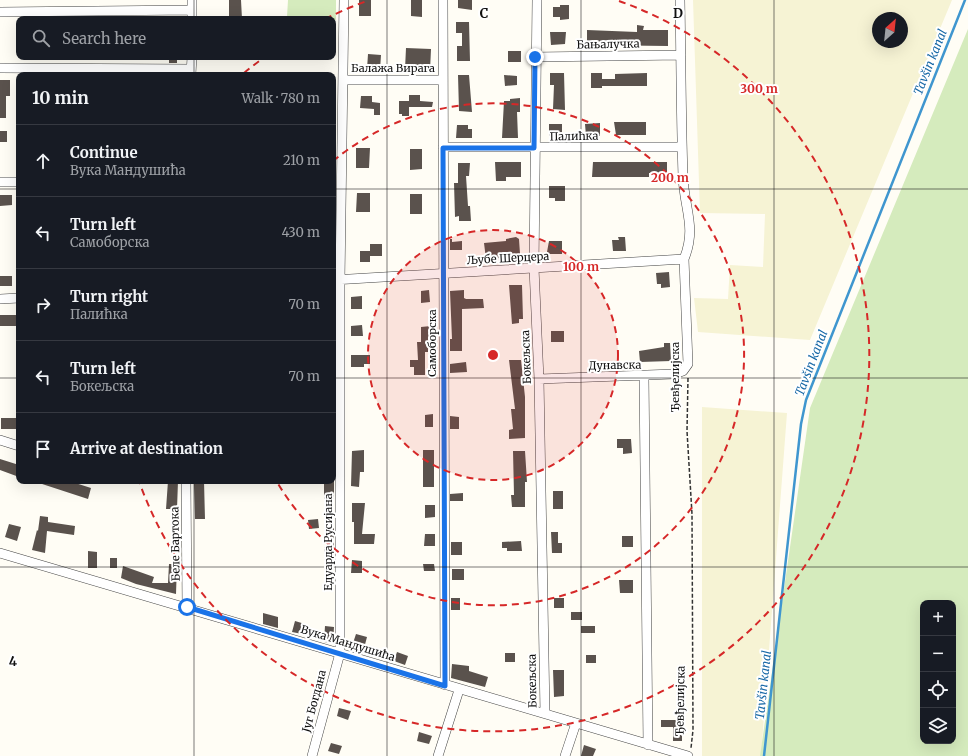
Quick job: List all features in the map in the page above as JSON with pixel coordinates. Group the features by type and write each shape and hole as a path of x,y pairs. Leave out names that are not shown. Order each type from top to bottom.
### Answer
{"street":[{"path":"0,12 192,15 192,0"},
{"name":"Едуарда Русијана","path":"340,653 337,280 344,80 344,0"},
{"name":"Самоборска","path":"442,0 445,686"},
{"name":"Бокељска","path":"537,0 535,57 534,268 539,378 545,713"},
{"name":"Ђевђелијска","path":"680,0 682,147 684,189 690,222 690,245 684,259 688,364"},
{"name":"Бањалучка","path":"535,57 681,55"},
{"path":"0,68 191,72 192,60"},
{"name":"Балажа Вирага","path":"344,80 443,80"},
{"name":"Палићка","path":"443,148 682,147"},
{"path":"0,182 16,182"},
{"name":"Љубе Шерцера","path":"337,280 684,259"},
{"path":"0,299 16,298"},
{"name":"Дунавска","path":"539,378 674,374 683,371 688,364"},
{"path":"644,376 648,745"},
{"path":"0,440 16,445"},
{"name":"Беле Бартока","path":"186,484 187,607"},
{"name":"Вука Мандушића","path":"0,553 187,607 445,686 545,713 648,745 690,753"},
{"name":"Југ Богдана","path":"312,756 340,653"},
{"path":"438,756 459,690"},
{"path":"565,756 576,723"}],"path":[{"name":"Ђевђелијска","path":"688,364 687,431 692,522 693,730 690,753"}],"shaded area":[{"path":"693,0 952,0 810,340 698,332 694,298 728,299 730,265 763,267 765,214 700,213"},
{"path":"702,407 787,413 761,756 702,756"}],"green space":[{"path":"288,0 336,0 336,16 287,16"},
{"path":"968,29 968,756 760,756 810,408"}],"building":[{"path":"229,0 241,0 242,16 229,16"},
{"path":"359,0 371,0 371,16 359,16"},
{"path":"411,0 422,0 422,17 411,16"},
{"path":"458,0 472,0 472,10 458,8"},
{"path":"560,5 569,5 569,19 560,20 560,17 553,17 553,7 560,7"},
{"path":"456,22 469,22 470,61 457,61 457,46 462,46 462,33 456,33"},
{"path":"637,25 644,26 643,30 668,30 668,46 587,45 587,30 637,32"},
{"path":"550,32 566,32 565,44 551,45"},
{"path":"406,48 431,49 430,71 405,69"},
{"path":"508,51 521,51 521,62 508,62"},
{"path":"368,54 381,55 380,70 367,69"},
{"path":"169,60 177,60 177,63 169,63"},
{"path":"550,73 564,73 565,110 553,109 554,85 550,85"},
{"path":"591,73 602,73 602,79 615,79 615,74 647,73 647,86 602,86 602,88 591,88"},
{"path":"458,75 469,75 472,112 459,111"},
{"path":"504,75 517,76 517,85 505,86"},
{"path":"0,80 10,80 10,96 6,96 6,118 0,118"},
{"path":"409,95 420,95 420,101 433,102 432,107 409,107 409,116 402,116 402,114 399,114 399,101 409,101"},
{"path":"361,96 372,96 372,102 380,103 380,115 374,115 374,109 360,108"},
{"path":"520,98 520,112 517,112 518,138 502,138 504,101"},
{"path":"614,122 646,122 646,135 616,135"},
{"path":"600,123 600,136 586,136 585,124"},
{"path":"549,124 562,124 562,136 549,136"},
{"path":"457,125 468,125 468,129 472,129 472,138 456,138"},
{"path":"0,131 7,131 7,142 0,142"},
{"path":"356,148 370,148 369,168 356,168"},
{"path":"410,149 422,149 422,169 410,170"},
{"path":"495,162 521,162 521,177 506,177 506,181 496,181"},
{"path":"593,162 667,162 667,173 649,173 649,177 592,177"},
{"path":"458,163 470,163 469,176 466,176 468,206 470,206 471,221 459,221 459,216 455,217 454,183 458,183"},
{"path":"549,186 565,186 565,201 555,201 555,198 549,198"},
{"path":"357,193 370,193 370,212 356,212"},
{"path":"410,194 422,194 422,214 410,214"},
{"path":"0,195 12,195 12,205 0,206"},
{"path":"516,237 519,239 520,254 518,257 486,259 484,243 506,241 506,239"},
{"path":"618,237 625,237 626,251 613,251 612,240 619,240"},
{"path":"450,239 452,239 452,242 462,241 462,250 450,250"},
{"path":"549,241 562,241 562,254 549,254 547,252"},
{"path":"370,244 382,244 382,256 370,256 370,262 360,262 360,251 370,251"},
{"path":"669,272 670,287 661,288 661,284 657,284 656,273"},
{"path":"0,276 12,276 12,286 0,286"},
{"path":"509,285 522,285 523,319 519,319 519,323 512,324"},
{"path":"429,290 430,302 421,303 421,291"},
{"path":"464,290 464,298 466,299 483,299 484,308 462,309 462,351 450,351 450,339 452,339 450,291"},
{"path":"362,296 362,309 351,309 351,297"},
{"path":"0,315 16,315 16,326 0,326"},
{"path":"362,325 363,336 351,336 351,326"},
{"path":"431,326 431,338 428,337 428,352 425,352 425,375 414,375 414,367 410,367 410,360 418,360 417,342 421,342 421,327"},
{"path":"551,331 564,331 564,342 551,342"},
{"path":"664,343 670,343 671,361 640,362 639,351 664,347"},
{"path":"351,355 370,355 370,364 364,364 364,367 351,367"},
{"path":"509,360 521,360 525,397 525,438 509,439 509,430 513,429 511,409 515,409"},
{"path":"466,362 467,372 450,373 450,364"},
{"path":"433,414 433,427 425,427 425,415"},
{"path":"450,416 459,417 459,429 450,429"},
{"path":"1,418 16,418 16,429 1,429"},
{"path":"617,439 631,439 632,453 623,454 623,448 617,448"},
{"path":"364,450 364,472 360,472 359,487 351,486 352,451"},
{"path":"423,450 434,450 434,487 423,487"},
{"path":"513,451 525,451 527,482 525,482 525,507 512,507 511,495 514,495"},
{"path":"0,459 16,464 16,476 0,470"},
{"path":"42,484 78,484 91,488 88,499"},
{"path":"168,484 178,484 177,509 166,509"},
{"path":"194,484 204,484 205,519 195,519"},
{"path":"324,484 334,484 334,499 324,499"},
{"path":"553,491 563,491 563,509 553,509"},
{"path":"463,493 463,501 450,501 450,494"},
{"path":"352,503 365,503 362,534 375,534 374,544 354,544"},
{"path":"425,505 435,505 435,517 425,518"},
{"path":"40,516 48,517 48,522 75,526 74,535 47,531 45,553 32,550 37,530 38,531"},
{"path":"318,519 319,528 309,529 308,520"},
{"path":"9,524 21,527 17,541 5,537"},
{"path":"328,528 334,528 334,557 324,557 324,547 327,547"},
{"path":"551,532 558,532 558,543 562,543 562,553 552,553"},
{"path":"425,534 435,534 435,546 424,546"},
{"path":"622,536 633,536 633,547 622,547"},
{"path":"521,541 522,551 507,551 507,548 502,548 502,542"},
{"path":"451,542 462,542 462,555 451,555"},
{"path":"88,551 97,552 97,568 88,568"},
{"path":"110,558 117,558 117,568 110,568"},
{"path":"352,560 362,561 362,573 351,573"},
{"path":"169,564 177,564 176,594 136,584 121,578 123,566 154,577 152,583 168,583"},
{"path":"423,564 434,564 435,571 424,571"},
{"path":"452,569 464,569 464,580 452,580"},
{"path":"619,580 633,580 633,593 620,593"},
{"path":"451,598 460,598 460,610 451,610"},
{"path":"554,598 564,598 564,608 554,608"},
{"path":"571,612 582,612 582,620 571,620"},
{"path":"263,613 278,617 278,628 263,624"},
{"path":"295,621 305,624 302,634 292,632"},
{"path":"325,626 334,627 333,643 324,642"},
{"path":"581,626 595,626 595,633 581,633"},
{"path":"356,634 367,637 363,652 351,649"},
{"path":"397,652 408,656 405,665 394,661"},
{"path":"505,653 515,653 515,662 505,662"},
{"path":"586,655 596,655 596,663 586,663"},
{"path":"452,664 469,666 469,671 488,677 485,687 451,678"},
{"path":"553,670 564,670 564,696 554,697"},
{"path":"339,708 351,711 348,720 337,716"},
{"path":"661,720 682,720 682,741 673,741 673,727 661,727"},
{"path":"419,732 432,736 429,744 417,741"},
{"path":"331,743 342,746 339,754 328,751"},
{"path":"584,745 596,749 593,756 581,756"}],"waterway":[{"name":"Tavšin kanal","path":"764,756 801,424 806,400 965,0"}],"route":[{"path":"187,607 445,686 443,148 534,148 535,57"}]}
